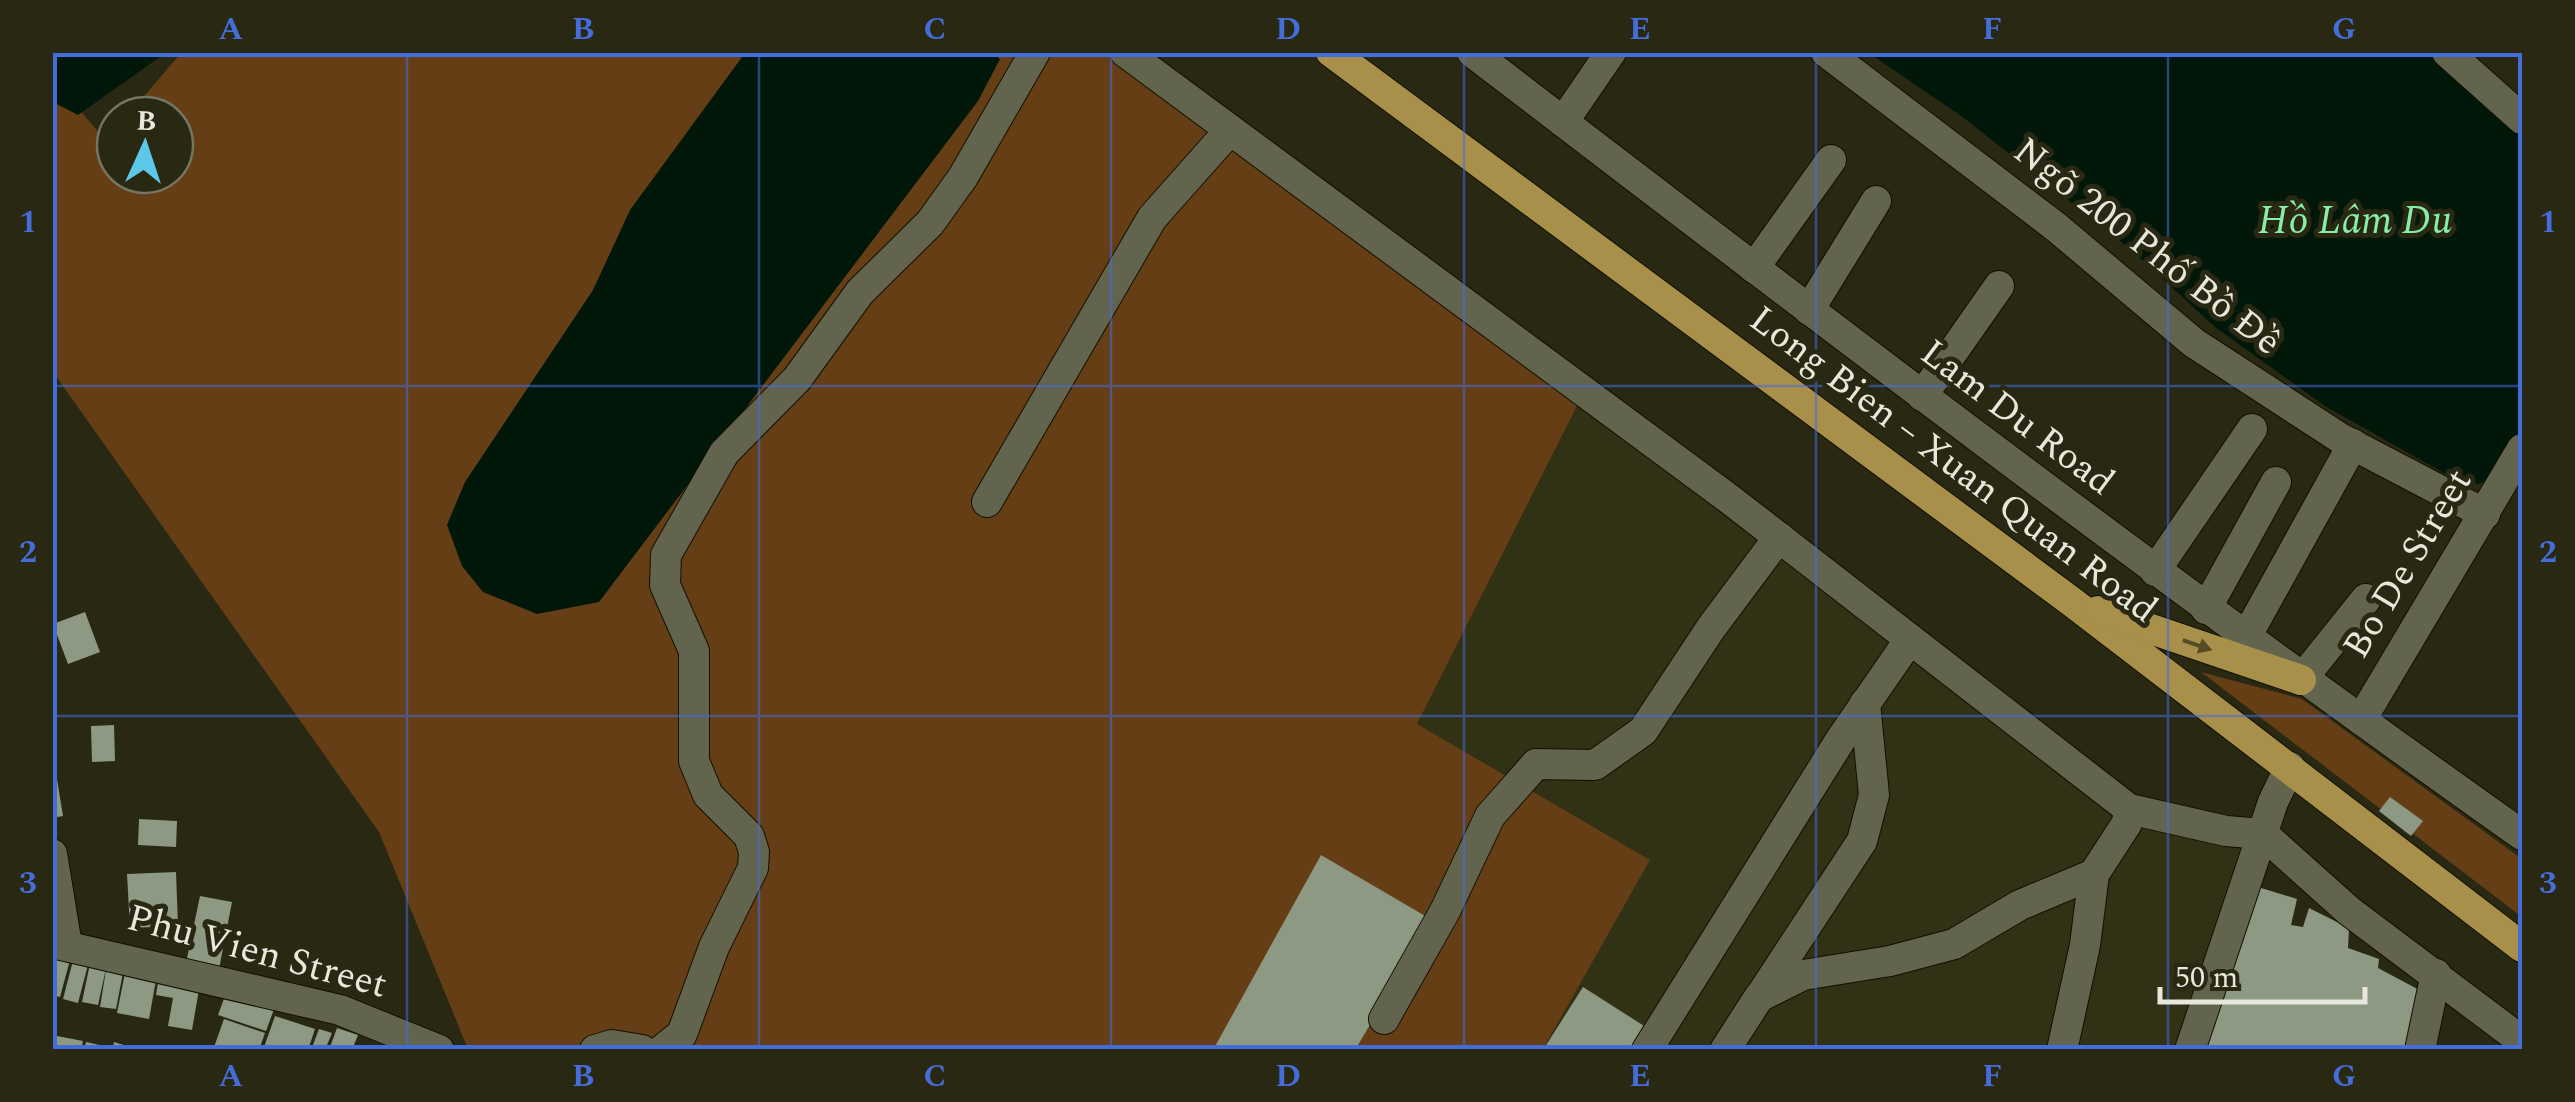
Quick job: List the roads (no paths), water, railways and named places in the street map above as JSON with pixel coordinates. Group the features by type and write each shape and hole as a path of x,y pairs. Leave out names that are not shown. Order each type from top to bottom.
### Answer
{"main road":[{"name":"Long Bien – Xuan Quan Road","path":"1330,52 2072,602 2522,947"},
{"path":"2072,602 2301,680"}],"street":[{"path":"662,1050 682,1034 714,947 752,868 754,852 749,836 708,795 694,761 694,650 665,585 666,555 724,453 797,379 860,292 930,223 963,177 1035,52"},
{"path":"1126,52 1779,537 2129,809 2226,831 2263,834 2349,911 2522,1041"},
{"name":"Lam Du Road","path":"1472,52 2301,680 2518,824"},
{"path":"1563,122 1611,52"},
{"name":"Ngõ 200 Phố Bồ Đề","path":"1826,52 2056,227 2194,343 2353,444 2485,514"},
{"path":"2447,52 2522,119"},
{"path":"987,502 1152,218 1230,130"},
{"path":"1754,268 1831,160"},
{"path":"1809,310 1876,201"},
{"path":"1922,396 1999,286"},
{"path":"2155,571 2252,429"},
{"path":"2245,638 2353,444"},
{"name":"Bo De Street","path":"2361,720 2522,450"},
{"path":"2206,609 2276,482"},
{"path":"1384,1020 1445,911 1490,816 1536,764 1595,765 1643,731 1710,628 1779,537"},
{"path":"2301,680 2366,599"},
{"path":"1647,1050 1865,703 1910,639"},
{"path":"1725,1050 1862,841 1874,795 1865,703"},
{"path":"2190,1050 2263,834 2290,767"},
{"path":"2062,1050 2085,945 2094,874 2127,822 2129,809"},
{"path":"52,854 60,944"},
{"path":"1759,997 1803,975 1890,962 1954,944 2020,905 2094,874"},
{"name":"Phu Vien Street","path":"60,944 340,1010 439,1050"},
{"path":"2420,1050 2436,974"},
{"path":"596,1050 612,1045 642,1050"}],"water":[{"path":"991,52 1000,59 978,101 599,602 537,614 483,592 462,566 447,525 465,482 593,290 630,210 745,53"},
{"path":"52,53 164,54 106,95 95,95 95,103 78,115 53,102"},
{"name":"Hồ Lâm Du","path":"1869,53 2428,53 2522,132 2522,436 2497,479 2477,484 2451,477 2325,406 2215,327 2129,248 1964,118"}]}
